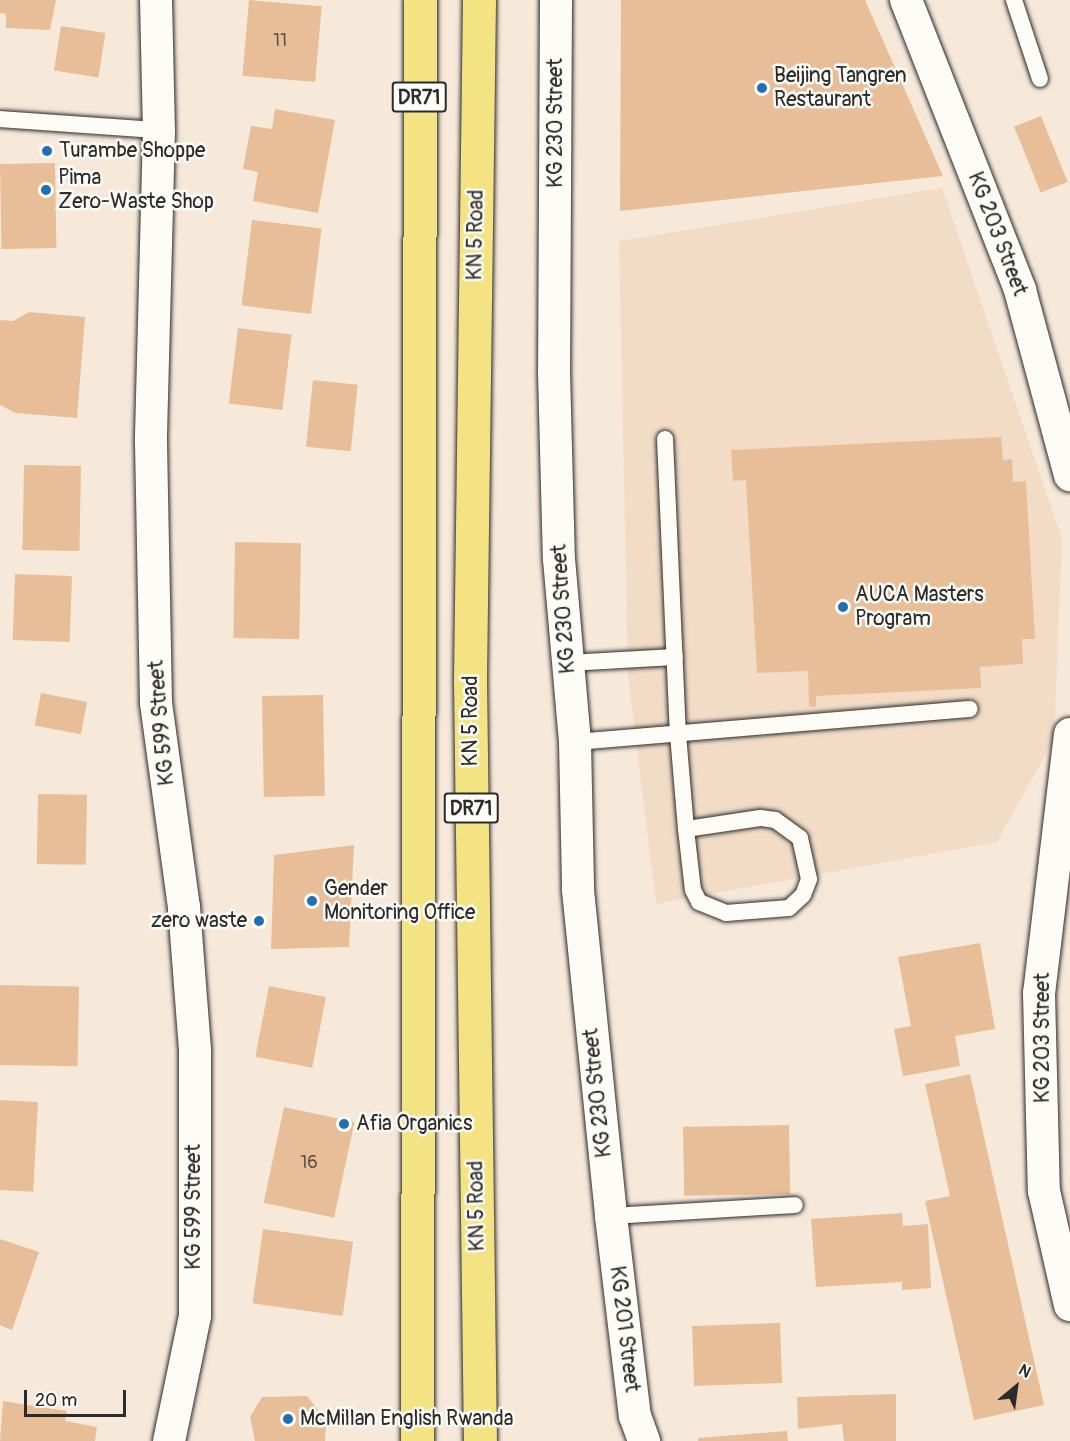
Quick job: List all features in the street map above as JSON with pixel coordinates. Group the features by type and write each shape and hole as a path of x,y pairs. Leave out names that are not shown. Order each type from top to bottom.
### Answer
{"main road":[{"name":"DR71","path":"417,1441 420,0"},
{"name":"KN 5 Road","path":"479,0 470,681 480,1441"}],"street":[{"name":"KG 599 Street","path":"156,0 159,130 151,442 156,703 184,907 195,1051 195,1316 170,1441"},
{"name":"KG 230 Street","path":"556,0 554,372 559,559 575,742 578,890 610,1216"},
{"name":"KG 203 Street","path":"906,0 1020,290 1070,475"},
{"name":"KG 203 Street","path":"1070,734 1040,993 1044,1191 1070,1305"},
{"name":"KG 201 Street","path":"610,1216 635,1416 644,1441"}],"lane":[{"path":"1014,0 1040,79"},
{"path":"0,119 159,130"},
{"path":"665,439 678,734 686,829 693,890 699,902 713,910 726,913 789,908 803,895 809,879 800,838 775,820 760,818 686,829"},
{"path":"568,663 675,657"},
{"path":"575,742 970,709"},
{"path":"610,1216 795,1205"}],"shaded area":[{"name":"AUCA Masters Program","path":"942,188 1062,539 1054,739 997,842 656,904 628,676 619,241"}],"building":[{"path":"0,0 56,0 50,30 6,28 6,14 0,13"},
{"path":"249,0 322,6 315,82 242,76"},
{"name":"Beijing Tangren Restaurant","path":"621,0 865,0 943,176 620,211"},
{"path":"61,26 105,33 98,77 54,70"},
{"path":"275,109 335,120 318,213 253,201 258,172 243,169 251,126 272,129"},
{"path":"1041,116 1068,182 1041,193 1014,127"},
{"path":"55,163 56,248 1,249 0,164"},
{"path":"252,220 321,229 311,314 242,305"},
{"path":"29,312 85,317 77,418 15,413 0,405 0,320 13,321"},
{"path":"238,328 292,335 282,410 229,403"},
{"path":"313,380 358,385 351,451 306,447"},
{"path":"1001,437 1003,460 1012,459 1013,482 1026,481 1035,639 1022,639 1023,664 980,667 981,688 816,696 816,707 809,706 808,671 757,673 746,480 733,481 731,450"},
{"path":"24,465 81,466 80,551 23,550"},
{"path":"235,542 301,543 299,639 233,638"},
{"path":"15,574 72,576 70,642 13,640"},
{"path":"41,693 87,702 81,734 35,725"},
{"path":"323,695 325,796 264,797 262,696"},
{"path":"38,794 87,795 86,865 37,864"},
{"name":"Gender Monitoring Office","path":"354,845 349,947 271,949 274,855"},
{"path":"980,943 995,1029 955,1036 960,1066 903,1076 894,1029 911,1026 898,957"},
{"path":"0,985 79,986 78,1066 0,1065"},
{"path":"269,986 326,997 312,1068 255,1057"},
{"path":"970,1074 1044,1405 974,1420 925,1201 950,1196 925,1084"},
{"path":"0,1100 38,1102 33,1192 0,1190"},
{"path":"284,1107 354,1122 334,1218 264,1203"},
{"path":"789,1125 790,1194 684,1196 683,1127"},
{"path":"902,1213 903,1226 928,1224 931,1288 902,1290 902,1282 816,1287 811,1219"},
{"path":"263,1229 353,1242 343,1316 253,1303"},
{"path":"0,1239 39,1252 12,1330 0,1325"},
{"path":"780,1323 782,1383 694,1386 692,1326"},
{"path":"896,1394 896,1441 844,1441 842,1424 798,1429 797,1397"},
{"name":"McMillan English Rwanda","path":"307,1396 326,1420 325,1441 255,1441 250,1417 262,1397"},
{"path":"3,1401 67,1411 65,1421 97,1427 95,1441 0,1441"},
{"path":"787,1431 788,1441 698,1441 698,1438"}],"place":[{"name":"Beijing Tangren Restaurant","path":"762,88"},
{"name":"Turambe Shoppe","path":"47,151"},
{"name":"Pima Zero-Waste Shop","path":"46,190"},
{"name":"AUCA Masters Program","path":"843,607"},
{"name":"Gender Monitoring Office","path":"312,901"},
{"name":"zero waste","path":"259,921"},
{"name":"Afia Organics","path":"344,1124"},
{"name":"McMillan English Rwanda","path":"288,1419"}]}
